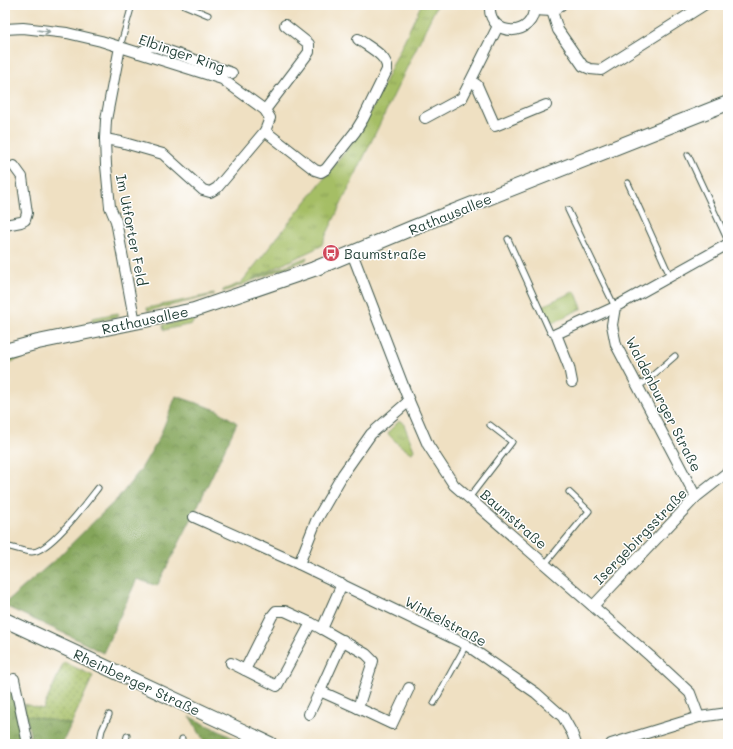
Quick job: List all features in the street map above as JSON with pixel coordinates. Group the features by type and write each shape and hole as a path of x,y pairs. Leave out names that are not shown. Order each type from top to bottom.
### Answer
{"street":[{"path":"487,7 494,22 498,26 506,30 513,31 521,29 528,24 532,18 534,8 552,11 561,5"},
{"path":"552,11 558,30 582,66 590,69 601,70 704,5"},
{"path":"105,139 163,154 203,190 210,192 217,188 265,131 270,118 265,110 309,52 309,44 285,25"},
{"path":"425,118 462,98 498,26"},
{"path":"5,29 23,28 67,33 120,47"},
{"path":"265,131 316,170 321,172 326,169 364,119 388,66 385,60 358,39"},
{"path":"138,53 151,46 157,47 232,73"},
{"name":"Elbinger Ring","path":"120,47 222,79 265,110"},
{"name":"Im Utforter Feld","path":"120,47 106,120 106,165 110,206 116,221 135,323"},
{"path":"471,80 477,84 495,126 546,105"},
{"name":"Rathausallee","path":"5,351 38,342 194,310 314,269 728,103"},
{"path":"5,225 25,220 27,213 22,177 14,166"},
{"path":"572,382 569,367 556,334 615,307 728,242"},
{"name":"Baumstraße","path":"352,253 409,401 428,445 454,486 593,606 690,693 699,717"},
{"name":"Waldenburger Straße","path":"615,307 612,325 616,345 696,497"},
{"path":"299,564 316,521 343,474 371,434 409,401"},
{"name":"Isergebirgsstraße","path":"593,606 696,497 728,472"},
{"name":"Winkelstraße","path":"194,517 342,584 466,645 536,693 563,717 576,744"},
{"path":"322,628 342,584"},
{"path":"245,670 272,616 276,611 285,611 322,628 366,654 373,661 358,708"},
{"name":"Rheinberger Straße","path":"5,620 270,744"},
{"path":"231,663 277,686 311,623"},
{"path":"309,714 343,640"},
{"path":"14,679 28,744"},
{"path":"320,691 392,724 409,688"},
{"path":"611,744 626,742 699,717 728,713"}],"lane":[{"name":"Im Utforter Feld","path":"120,47 132,5"},
{"path":"184,5 208,15"},
{"path":"688,155 728,242"},
{"path":"628,184 670,276"},
{"path":"568,210 615,307"},
{"path":"508,239 550,332 556,334"},
{"path":"638,386 645,382 675,356"},
{"path":"469,498 512,442 490,425"},
{"path":"5,546 32,552 39,550 61,533 98,488"},
{"path":"545,564 589,511 569,492"},
{"path":"434,703 466,645"},
{"path":"99,744 102,730 109,714"},
{"path":"125,744 127,736"}],"green space":[{"path":"421,5 437,5 321,246 252,279 307,257 306,260 223,292 223,290 241,283 361,132"},
{"path":"575,291 582,308 555,322 549,321 542,306"},
{"path":"214,294 148,311 147,308"},
{"path":"118,313 118,317 92,322 92,318"},
{"path":"196,318 192,324 164,330 163,325"},
{"path":"39,348 31,355 5,364 5,360"},
{"path":"176,396 217,410 237,423 192,518 157,586 137,579 103,653 5,606 5,603 56,559 120,496 141,469 159,438"},
{"path":"399,421 403,422 414,450 412,453 402,447 388,434"},
{"path":"64,662 93,676 71,724 26,715 24,704 43,709"},
{"path":"12,689 23,744 5,744 5,708"},
{"path":"26,715 71,724 62,744 32,744"},
{"path":"190,717 246,744 206,744"}],"place":[{"name":"Baumstraße","path":"331,253"}]}
